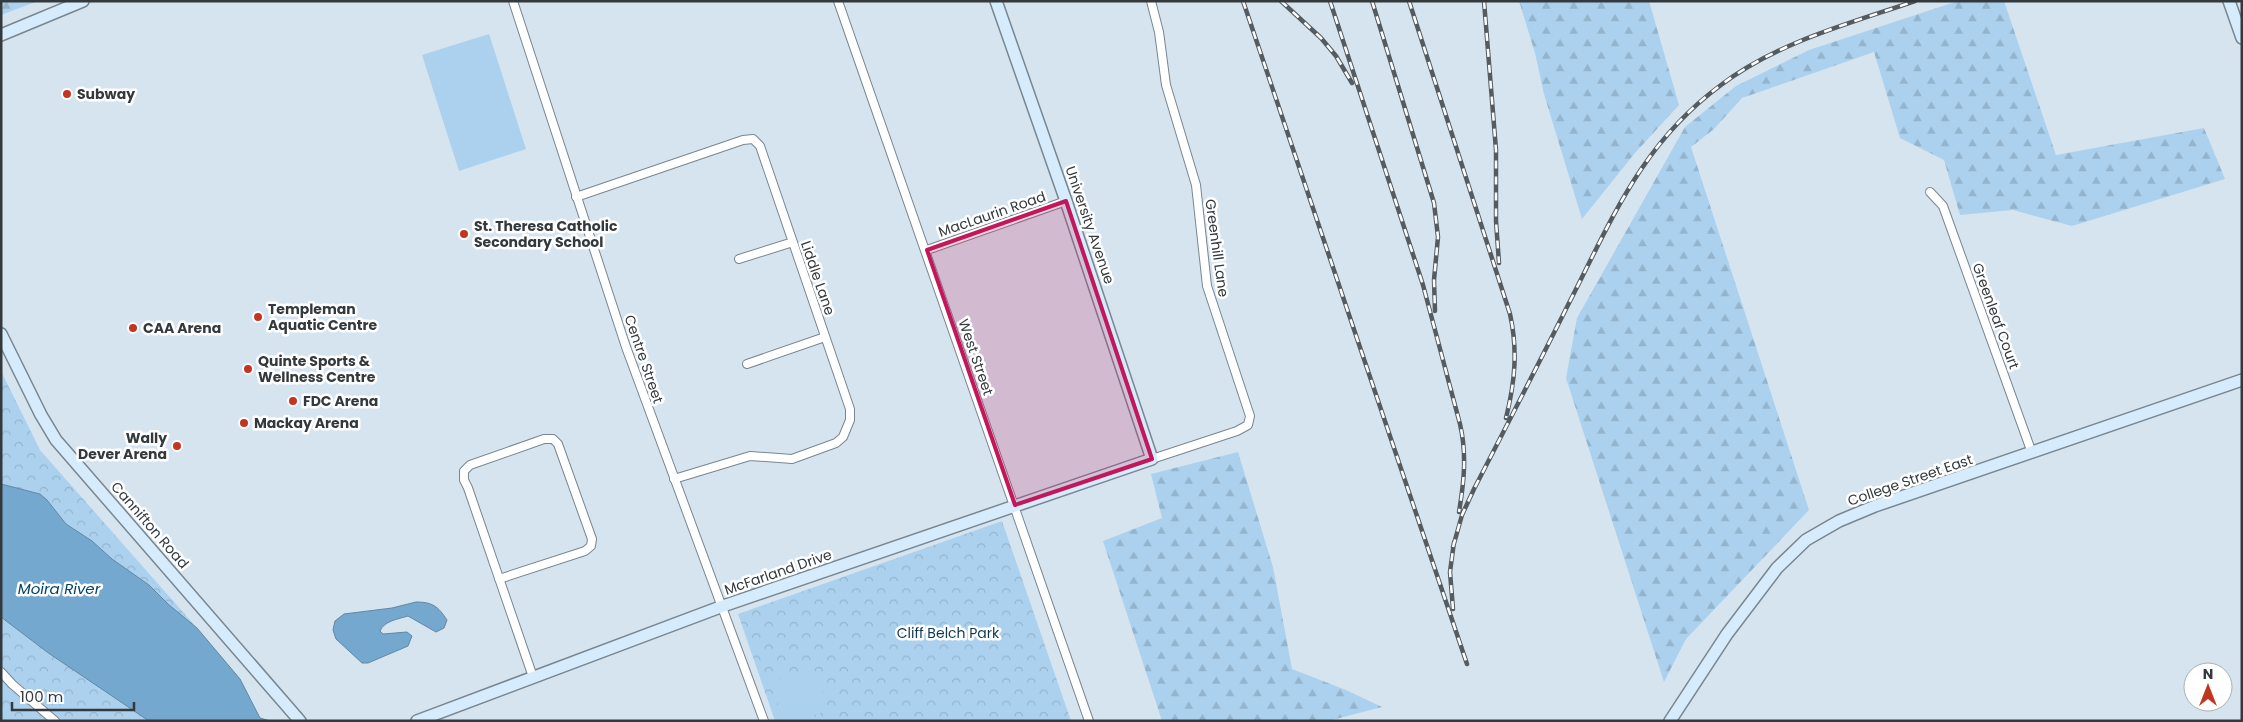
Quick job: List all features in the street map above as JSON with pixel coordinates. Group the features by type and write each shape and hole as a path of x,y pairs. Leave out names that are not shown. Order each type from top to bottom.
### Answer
{"street":[{"path":"1,35 83,1"},
{"name":"Centre Street","path":"513,1 626,347 764,721"},
{"name":"West Street","path":"838,1 1089,721"},
{"name":"University Avenue","path":"996,1 1066,201 1152,459"},
{"name":"Greenhill Lane","path":"1151,1 1159,32 1166,85 1196,185 1207,286 1250,416 1248,425 1237,432 1152,459"},
{"path":"2229,1 2242,38"},
{"name":"Liddle Lane","path":"576,197 743,140 753,139 760,146 850,409 850,420 843,437 836,443 792,459 750,456 674,480"},
{"name":"Greenleaf Court","path":"1930,192 1943,206 2032,453"},
{"name":"MacLaurin Road","path":"926,250 1066,201"},
{"path":"739,259 793,242"},
{"name":"Cannifton Road","path":"1,334 41,415 56,440 300,721"},
{"path":"747,364 825,336"},
{"name":"College Street East","path":"1670,721 1727,634 1777,568 1806,540 1839,521 1875,506 2242,380"},
{"path":"499,578 585,551 591,546 592,539 558,444 553,439 544,439 470,465 464,472 464,480 533,677"},
{"name":"McFarland Drive","path":"417,721 723,606 747,600 1015,505 1152,459"},
{"path":"1,672 55,721"}],"highlighted area":[{"path":"1066,201 1152,459 1015,505 927,250"}],"green space":[{"path":"1,1 38,1 1,15"},
{"path":"1519,1 1649,1 1679,105 1635,153 1582,219 1544,94 1535,53"},
{"path":"1958,1 2004,1 2056,155 2204,128 2225,179 2072,226 2013,210 1960,215 1944,160 1900,138 1874,52 1742,98 1714,129 1691,147 1809,510 1686,639 1664,682 1566,378 1577,318 1685,127 1736,86 1809,50"},
{"path":"489,34 526,149 459,171 422,55"},
{"path":"1,371 40,450 197,628 149,585 112,559 92,541 66,524 40,494 1,484"},
{"path":"1238,452 1273,567 1292,669 1346,690 1382,707 1328,721 1162,721 1103,541 1162,518 1151,474"},
{"name":"Cliff Belch Park","path":"1002,521 1071,721 775,721 738,614"},
{"path":"1,617 47,652 149,721 1,721"},
{"path":"813,667 829,710 798,721 784,721 770,682"}],"water":[{"name":"Moira River","path":"1,484 40,494 66,524 92,541 112,559 149,585 197,628 240,679 260,718 270,721 149,721 47,652 1,617"},
{"path":"416,602 430,604 441,611 447,620 444,628 436,632 408,616 392,621 380,631 383,634 407,632 412,636 408,646 368,663 362,663 336,639 333,630 335,621 344,614 392,608"}],"railway":[{"path":"1243,1 1467,664"},
{"path":"1281,1 1321,38 1336,56 1352,83"},
{"path":"1330,1 1423,285 1460,424 1464,446 1464,468 1459,512"},
{"path":"1372,1 1434,203 1438,237 1434,280 1435,311"},
{"path":"1409,1 1510,314 1515,353 1512,392 1506,418"},
{"path":"1484,1 1496,150 1496,221 1499,263"},
{"path":"1453,547 1462,515 1474,489 1615,212 1631,184 1670,132 1721,85 1766,57 1839,26 1915,1"},
{"path":"1453,609 1450,572 1454,542"}],"place":[{"name":"Subway","path":"67,94"},
{"name":"St. Theresa Catholic Secondary School","path":"464,234"},
{"name":"Templeman Aquatic Centre","path":"258,317"},
{"name":"CAA Arena","path":"133,328"},
{"name":"Quinte Sports & Wellness Centre","path":"248,369"},
{"name":"FDC Arena","path":"293,401"},
{"name":"Mackay Arena","path":"244,423"},
{"name":"Wally Dever Arena","path":"177,446"}]}
